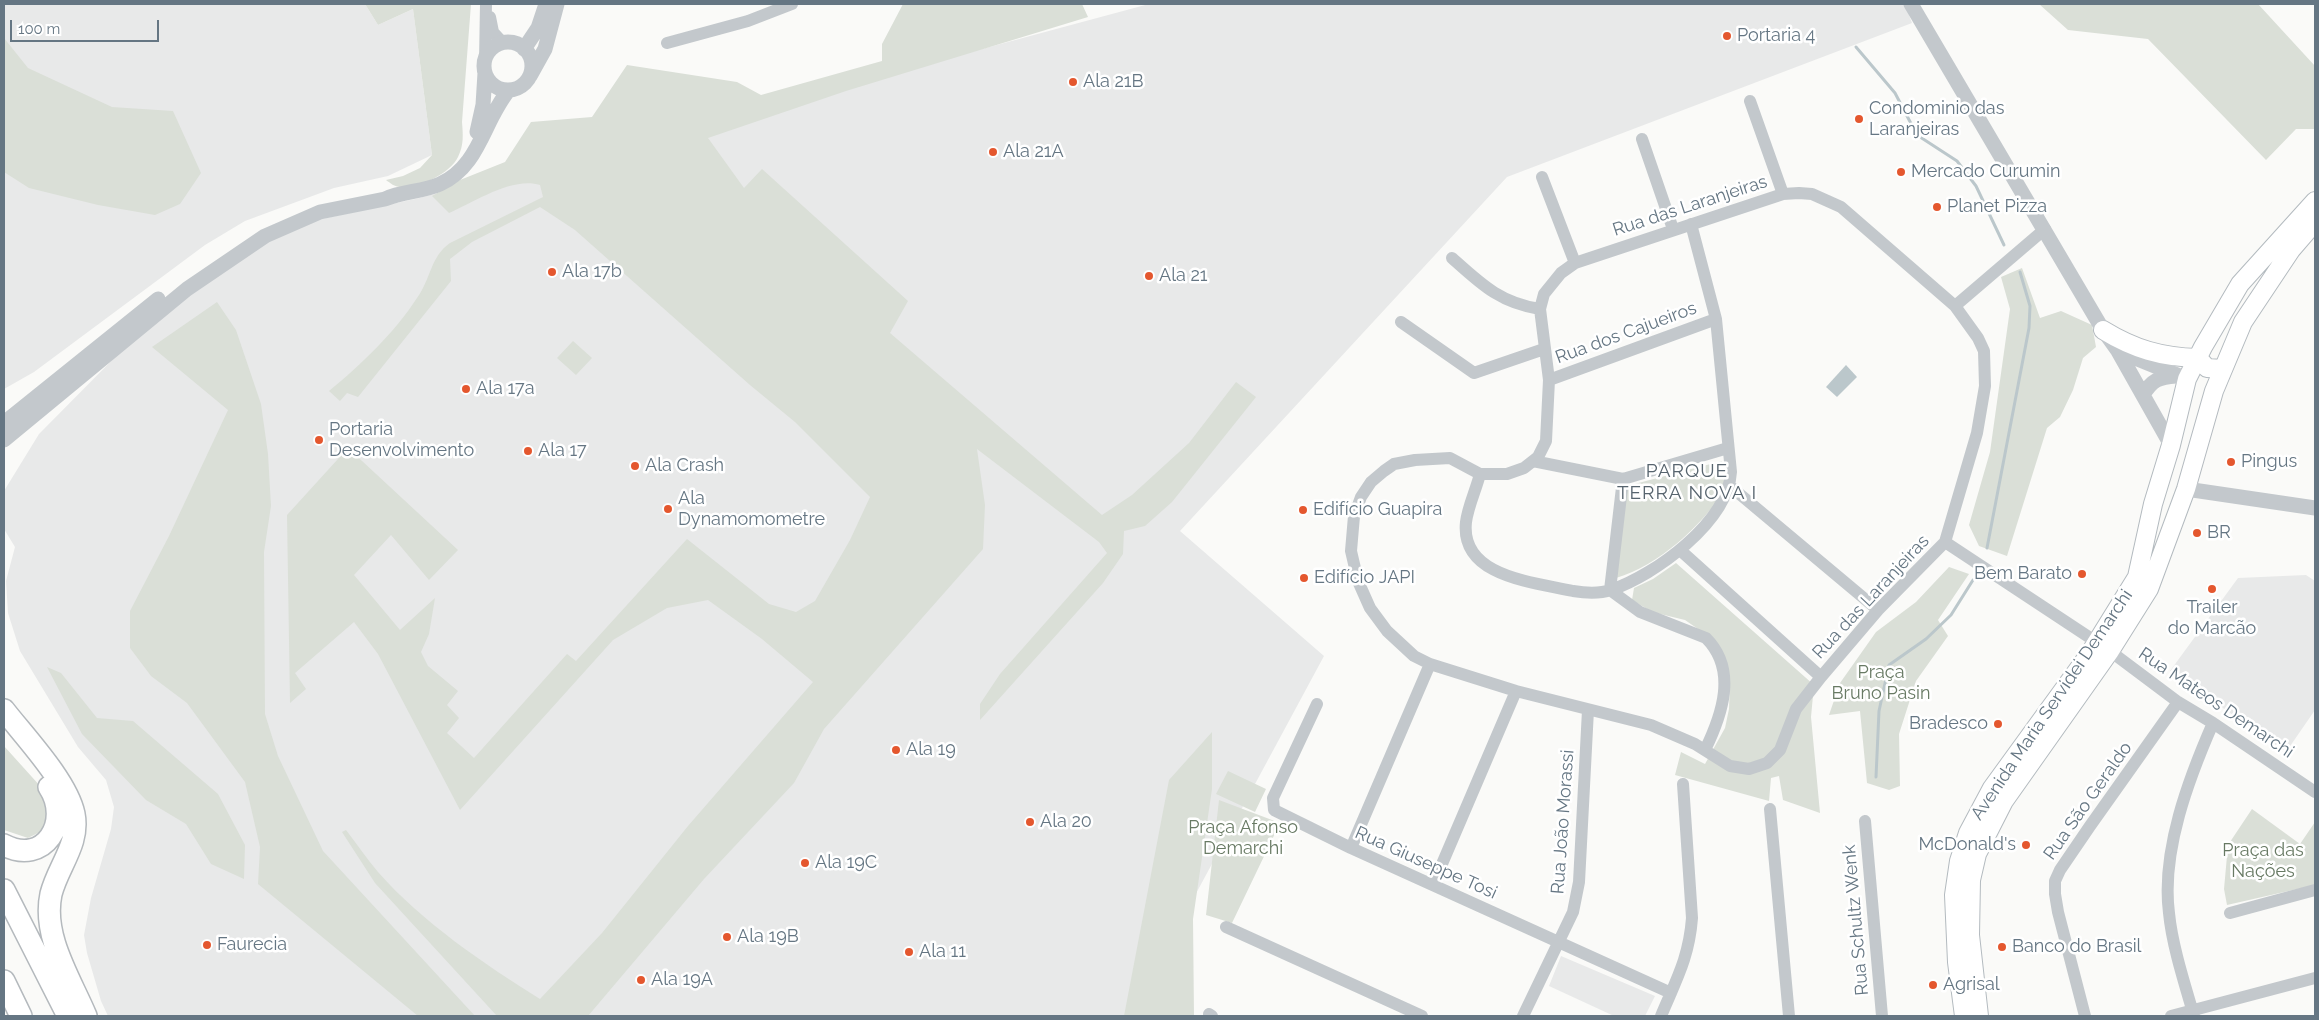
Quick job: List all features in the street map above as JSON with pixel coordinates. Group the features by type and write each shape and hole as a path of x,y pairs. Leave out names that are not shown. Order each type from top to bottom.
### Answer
{"highway":[{"path":"4,710 59,781 68,796 74,814 75,830 71,848 54,884 49,916 51,934 86,1016"},
{"path":"4,724 44,778 58,805 57,824 52,835 43,845 28,850 13,850 4,845"},
{"path":"4,890 68,1016"},
{"path":"4,981 21,1016"}],"main road":[{"name":"Avenida Maria Servidei Demarchi","path":"1979,1016 1970,935 1971,880 1977,854 2008,794 2103,647 2137,577 2153,504 2171,445 2183,378 2198,358 2240,284 2315,201"},
{"name":"Avenida Maria Servidei Demarchi","path":"1964,1016 1957,962 1954,895 1959,861 1968,833 1992,788 2149,589 2186,489 2207,411 2243,322 2290,250 2315,222"},
{"path":"2103,330 2126,344 2140,349 2169,356 2198,358 2207,368 2223,369"},
{"path":"2183,378 2194,383 2201,392 2207,411"},
{"path":"2171,445 2174,479 2186,489"}],"street":[{"path":"487,4 491,26 503,43"},
{"path":"472,158 483,104 487,4"},
{"path":"524,49 538,28 546,4"},
{"path":"527,80 531,64 524,49 510,42 491,49 485,67 494,86 509,90 516,88 527,80 545,49 557,4"},
{"path":"667,43 748,21 792,4"},
{"path":"1911,4 2103,330 2118,351 2171,445"},
{"path":"4,440 187,289 258,241 294,222 320,212 385,199 392,195 440,184 450,178 472,158 496,106 509,90"},
{"path":"1750,101 1783,194"},
{"path":"1642,139 1672,229"},
{"path":"1542,177 1574,263"},
{"path":"4,422 137,315 219,254 268,223 314,204 352,194 384,192 392,195"},
{"name":"Rua das Laranjeiras","path":"1783,194 1812,194 1841,207 1955,306 1978,338 1984,352 1985,386 1977,433 1945,542 1878,610 1821,676 1796,709 1780,750 1767,763 1749,769 1730,766 1705,750 1652,725 1516,691 1430,664 1414,656 1386,631 1370,608 1358,581 1351,551 1354,516 1361,497 1371,482 1394,464 1432,458 1450,458 1480,474 1507,474 1524,468 1538,457 1546,441 1549,380 1540,309 1544,294 1561,273 1574,263 1691,224 1783,194"},
{"path":"1480,474 1466,528 1469,547 1481,562 1507,575 1586,593 1610,590 1636,578 1680,550 1724,501 1730,486 1716,319 1691,224"},
{"path":"1955,306 2044,229"},
{"path":"1452,258 1501,298 1511,303 1540,309"},
{"name":"Rua dos Cajueiros","path":"1549,380 1716,319"},
{"path":"1401,322 1468,371 1474,373 1544,349"},
{"path":"2118,351 2183,378"},
{"path":"2143,395 2152,382 2158,378 2183,378"},
{"path":"1533,461 1623,479 1728,448"},
{"path":"1610,590 1623,479"},
{"path":"1730,486 1878,610"},
{"path":"2186,489 2315,508"},
{"name":"Rua Mateos Demarchi","path":"1945,542 2103,647 2178,702 2213,723 2315,792"},
{"path":"1680,550 1821,676"},
{"path":"1610,590 1640,612 1706,638 1713,645 1724,681 1724,699 1720,720 1705,750"},
{"path":"1351,848 1430,664"},
{"path":"1434,885 1516,691"},
{"name":"Rua São Geraldo","path":"2085,1016 2058,912 2054,894 2055,881 2085,834 2178,702"},
{"name":"Rua Giuseppe Tosi","path":"1317,704 1273,798 1272,807 1278,813 1671,993"},
{"name":"Rua João Morassi","path":"1523,1016 1572,912 1579,882 1588,710"},
{"path":"2193,1013 2169,915 2169,871 2195,764 2213,723"},
{"path":"1661,1016 1682,971 1690,938 1691,924 1683,784"},
{"path":"1770,809 1789,1016"},
{"name":"Rua Schultz Wenk","path":"1865,821 1882,1016"},
{"path":"2230,912 2315,890"},
{"path":"1226,927 1422,1016"},
{"path":"2171,1016 2193,1013 2315,978"}],"shaded area":[{"path":"4,4 365,4 378,25 413,9 432,155 388,176 334,188 245,221 205,245 34,372 4,389"},
{"path":"1149,4 1905,4 1912,23 1507,177 1180,531 1324,656 1130,1016 108,1016 101,1001 87,953 84,935 91,898 111,829 114,807 106,780 78,747 20,651 8,613 6,581 15,547 4,529 4,491 39,434 135,337 214,272 303,223 415,199 681,130"},
{"path":"1846,365 1857,377 1837,397 1826,387"},
{"path":"2306,575 2315,581 2315,710 2286,752 2170,671 2238,578"},
{"path":"1561,956 1655,996 1645,1016 1614,1016 1549,986"}],"green space":[{"path":"365,4 471,4 461,148 458,157 448,169 433,179 416,185 398,187 386,180 403,176 420,168 432,155 413,9 378,25"},
{"path":"903,4 1082,4 1088,17 846,91 708,138 744,188 762,169 908,301 890,333 1102,515 1132,495 1189,443 1236,382 1256,397 1172,502 1145,526 1124,531 1123,554 1103,583 980,720 980,704 1000,674 1107,553 1099,542 977,449 985,505 983,549 824,729 794,783 704,879 588,1016 497,1016 375,883 342,832 346,830 378,872 434,925 476,957 540,999 602,933 688,826 813,682 762,639 708,600 667,608 613,640 460,810 378,654 354,622 295,673 306,689 290,703 287,515 348,448 458,550 429,580 391,535 354,575 400,630 435,598 429,634 421,652 428,666 458,691 447,705 459,718 447,733 474,758 567,654 576,661 687,539 769,604 796,612 815,601 850,540 870,497 795,422 750,385 575,230 540,207 472,242 450,259 451,281 358,397 347,393 340,401 329,391 388,336 422,291 434,262 443,249 450,243 543,197 540,185 518,184 494,192 449,213 432,196 460,180 505,162 531,122 592,117 627,65 737,82 761,95 882,61 882,44"},
{"path":"2039,4 2258,4 2315,66 2315,129 2296,129 2266,160 2148,39 2068,30"},
{"path":"4,38 28,68 112,107 173,111 201,173 180,204 155,215 98,205 29,188 4,172"},
{"path":"2022,268 2040,318 2061,311 2092,325 2096,347 2083,358 2073,390 2060,417 2047,428 2007,556 1979,546 1969,525 1990,452 2010,309 2001,277"},
{"path":"217,302 236,330 261,404 268,454 271,506 264,552 265,714 278,756 323,851 475,1016 418,1016 258,884 260,847 245,782 187,703 151,676 130,648 130,611 169,536 228,410 152,347"},
{"path":"573,341 592,358 576,375 557,358"},
{"path":"1722,461 1725,491 1715,505 1691,531 1663,554 1648,564 1616,578 1627,486"},
{"path":"1676,563 1814,685 1811,717 1820,813 1783,800 1779,776 1771,778 1769,801 1675,775 1681,752 1705,764 1725,728 1729,709 1730,682 1711,638 1685,620 1652,612 1632,600 1634,588 1653,579"},
{"name":"Praça Bruno Pasin","path":"1949,567 1969,574 1938,620 1948,636 1916,681 1899,734 1900,786 1889,790 1867,783 1860,711 1829,715 1840,683 1876,632 1916,602"},
{"path":"47,667 61,673 97,718 133,721 218,794 245,845 244,879 211,864 186,824 146,800 82,734"},
{"path":"1212,732 1212,789 1193,919 1194,1016 1124,1016 1169,780"},
{"path":"4,746 41,787 50,819 40,832 28,838 4,830"},
{"path":"1228,771 1266,789 1255,812 1216,794"},
{"name":"Praça Afonso Demarchi","path":"1219,800 1280,823 1232,923 1206,915"},
{"name":"Praça das Nações","path":"2252,809 2300,844 2315,822 2315,885 2227,905 2224,889 2228,845"}],"waterway":[{"path":"1856,47 1895,93 1917,135 1957,161 1976,186 2004,245"},
{"path":"1987,548 2029,328 2030,306 2020,272"},
{"path":"1876,777 1879,711 1889,665 1926,639 1951,615 1973,580"}],"place":[{"name":"Portaria 4","path":"1727,36"},
{"name":"Ala 21B","path":"1073,82"},
{"name":"Condominio das Laranjeiras","path":"1859,119"},
{"name":"Ala 21A","path":"993,152"},
{"name":"Mercado Curumin","path":"1901,172"},
{"name":"Planet Pizza","path":"1937,207"},
{"name":"Ala 17b","path":"552,272"},
{"name":"Ala 21","path":"1149,276"},
{"name":"Ala 17a","path":"466,389"},
{"name":"Portaria Desenvolvimento","path":"319,440"},
{"name":"Ala 17","path":"528,451"},
{"name":"Pingus","path":"2231,462"},
{"name":"Ala Crash","path":"635,466"},
{"name":"Ala Dynamomometre","path":"668,509"},
{"name":"Edifício Guapira","path":"1303,510"},
{"name":"BR","path":"2197,533"},
{"name":"Bem Barato","path":"2082,574"},
{"name":"Edifício JAPI","path":"1304,578"},
{"name":"Trailer do Marcão","path":"2212,589"},
{"name":"Bradesco","path":"1998,724"},
{"name":"Ala 19","path":"896,750"},
{"name":"Ala 20","path":"1030,822"},
{"name":"McDonald's","path":"2026,845"},
{"name":"Ala 19C","path":"805,863"},
{"name":"Ala 19B","path":"727,937"},
{"name":"Faurecia","path":"207,945"},
{"name":"Banco do Brasil","path":"2002,947"},
{"name":"Ala 11","path":"909,952"},
{"name":"Ala 19A","path":"641,980"},
{"name":"Agrisal","path":"1933,985"}],"district":[{"name":"PARQUE TERRA NOVA I","path":"1687,482"}]}
